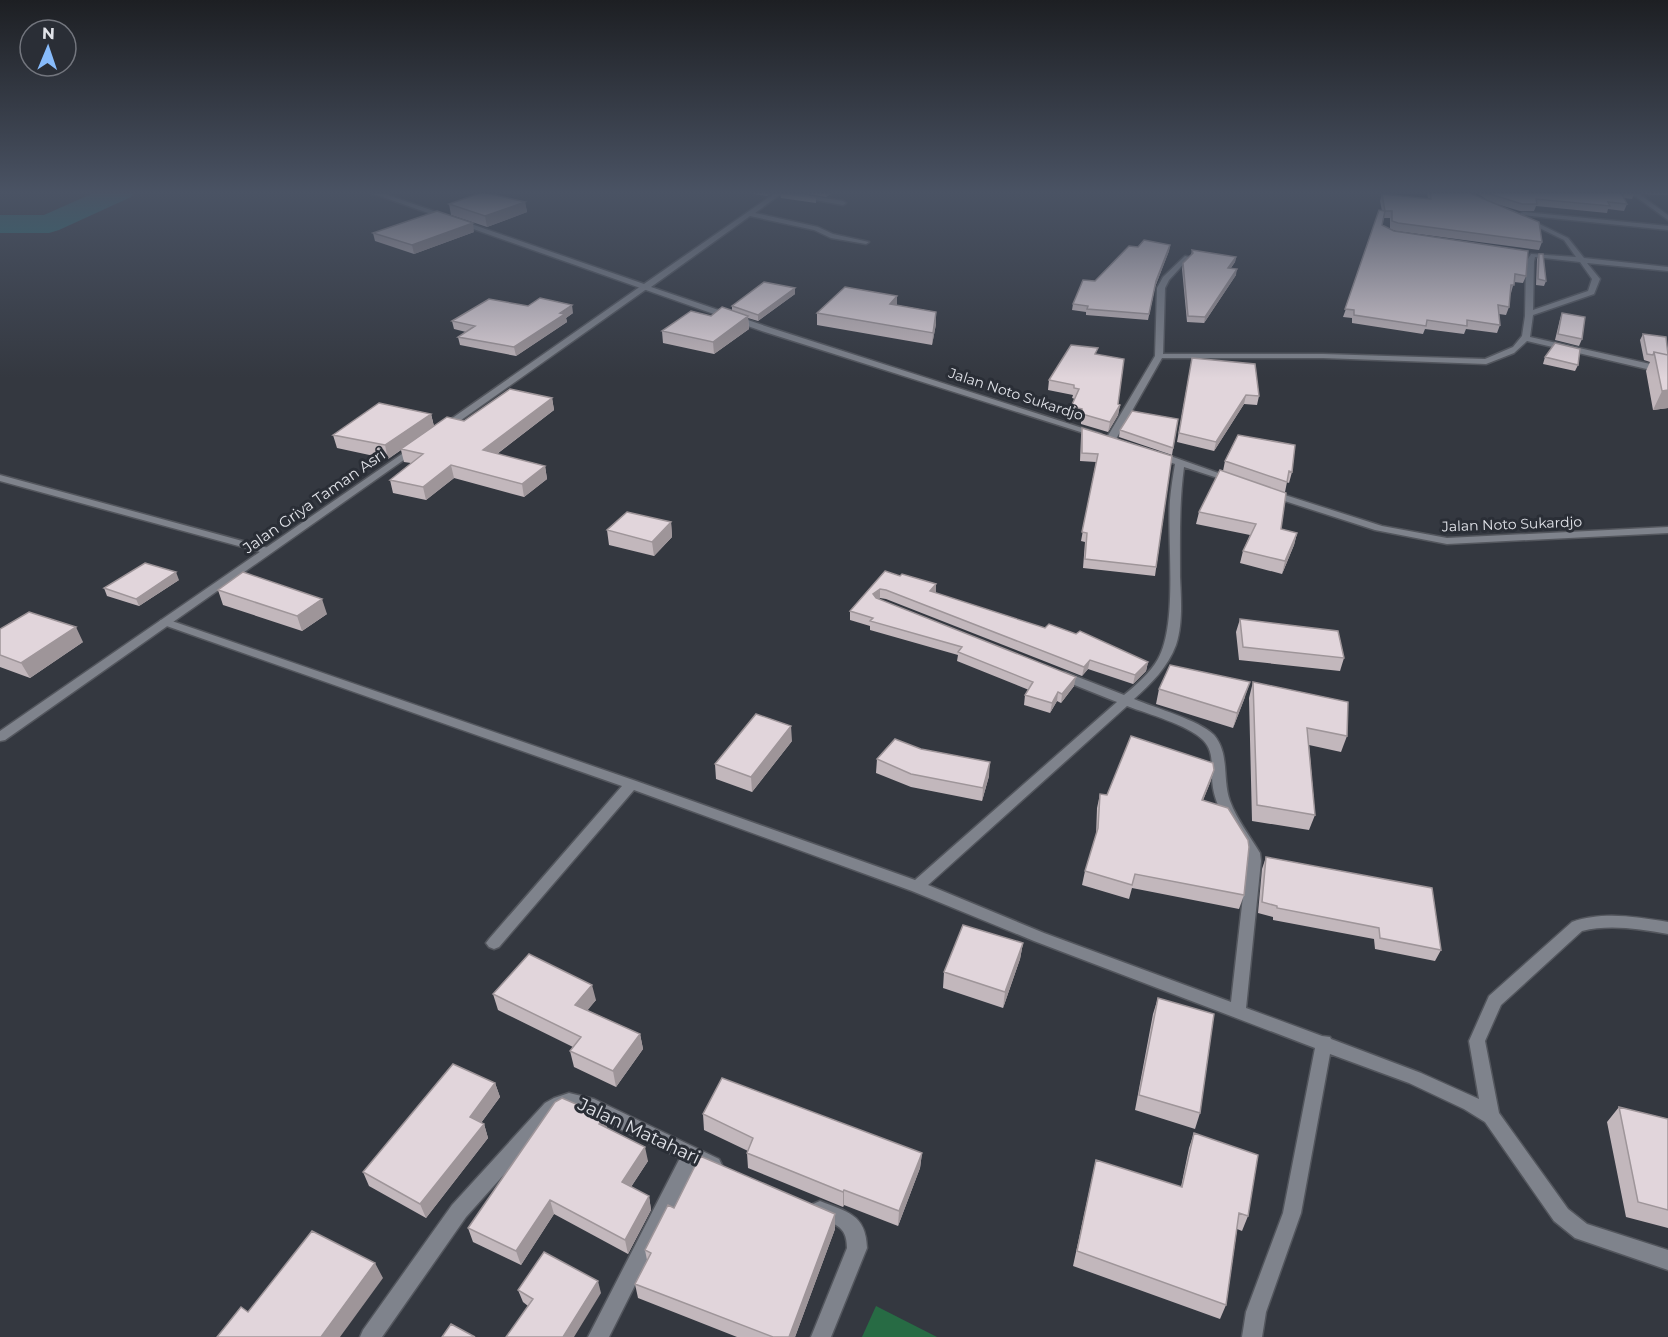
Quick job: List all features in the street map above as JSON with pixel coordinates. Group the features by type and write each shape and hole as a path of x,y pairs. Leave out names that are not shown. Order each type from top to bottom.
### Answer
{"street":[{"name":"Jalan Noto Sukardjo","path":"546,253 644,288 1120,442"},
{"path":"432,436 693,253"},
{"path":"1529,314 1591,292 1596,279 1577,253"},
{"path":"1523,254 1668,269"},
{"path":"1159,356 1323,356 1405,358 1472,363 1500,358 1522,343 1525,338 1529,314 1530,262 1533,255"},
{"path":"1111,439 1159,356 1161,288 1166,279 1187,257"},
{"path":"1525,338 1668,371"},
{"name":"Jalan Griya Taman Asri","path":"0,737 422,443"},
{"path":"1150,452 1244,484"},
{"path":"917,887 1143,684 1163,661 1171,643 1175,613 1175,499 1180,462"},
{"path":"0,478 268,551"},
{"name":"Jalan Noto Sukardjo","path":"1255,488 1351,520 1425,539 1447,541 1668,530"},
{"path":"165,622 631,784 917,887 1039,937 1415,1078 1470,1103 1491,1116 1560,1215 1582,1231 1668,1260"},
{"path":"1047,669 1198,729 1211,738 1217,746 1223,800 1253,853 1254,861 1238,1010"},
{"path":"495,943 631,784"},
{"path":"1491,1116 1477,1041 1495,1001 1577,926 1594,921 1615,921 1668,928"},
{"path":"1252,1337 1256,1312 1292,1214 1324,1042"},
{"name":"Jalan Matahari","path":"370,1337 459,1211 551,1109 560,1102 571,1100 588,1105 691,1156 734,1174"},
{"path":"598,1337 691,1156"},
{"path":"808,1205 851,1223 858,1234 857,1248 821,1337"}],"green space":[{"path":"876,1306 937,1337 862,1337"}],"building":[{"path":"1122,253 1167,253 1156,281 1149,314 1087,309 1088,306 1073,304 1083,280 1095,281"},
{"path":"1193,253 1236,257 1228,268 1237,269 1205,317 1188,316 1183,263"},
{"path":"1364,253 1528,253 1526,276 1515,274 1514,285 1511,285 1509,307 1498,305 1500,325 1467,320 1467,326 1427,320 1426,326 1354,315 1354,310 1345,309"},
{"path":"1539,254 1543,254 1546,281 1538,279"},
{"path":"764,282 795,288 758,315 732,306"},
{"path":"845,287 897,296 890,304 936,312 933,333 817,313"},
{"path":"540,298 572,305 560,313 565,314 514,347 458,337 475,326 452,321 489,299 528,306"},
{"path":"722,307 748,316 713,342 662,331 691,311 711,316"},
{"path":"1562,313 1585,317 1582,339 1558,334"},
{"path":"1643,334 1666,337 1668,355 1654,352 1653,355 1647,354"},
{"path":"1555,343 1580,349 1578,365 1545,357"},
{"path":"1071,345 1098,348 1095,354 1124,359 1118,404 1120,405 1110,422 1082,414 1082,409 1071,407 1079,389 1074,388 1074,385 1049,380"},
{"path":"1654,352 1668,355 1668,390 1662,391"},
{"path":"1192,358 1255,364 1259,396 1246,395 1216,442 1179,433"},
{"path":"510,389 552,398 483,450 545,466 522,484 451,465 423,487 390,480 423,454 401,449 447,417 464,421"},
{"path":"379,403 431,414 385,445 333,435"},
{"path":"1132,411 1178,419 1173,448 1120,430"},
{"path":"1082,428 1172,456 1156,567 1085,559 1087,533 1082,532 1098,454 1082,453"},
{"path":"1238,435 1295,445 1292,472 1289,471 1287,482 1225,461"},
{"path":"1220,470 1286,493 1281,529 1297,533 1285,561 1243,551 1256,524 1199,512"},
{"path":"627,512 671,522 652,542 607,530"},
{"path":"145,563 176,572 136,599 104,588"},
{"path":"885,571 936,584 930,591 1045,628 1049,624 1076,634 1080,631 1148,662 1135,675 1090,660 1084,667 886,590 880,589 873,594 876,598 1076,677 1062,694 1058,692 1052,703 1025,695 1033,682 958,652 962,647 870,621 873,618 850,611"},
{"path":"243,572 322,599 297,616 218,590"},
{"path":"29,612 76,627 21,663 0,655 0,629"},
{"path":"1240,619 1338,631 1344,658 1243,647"},
{"path":"1170,665 1250,682 1237,713 1159,689"},
{"path":"1253,682 1348,702 1347,736 1307,728 1315,815 1257,805"},
{"path":"756,714 791,726 751,777 715,764"},
{"path":"1131,736 1213,763 1214,770 1202,800 1228,808 1248,840 1244,895 1135,874 1132,885 1085,871 1098,828 1100,794 1107,795"},
{"path":"895,739 921,749 990,762 983,788 911,774 877,759"},
{"path":"1266,857 1432,888 1441,950 1380,938 1379,928 1277,908 1277,906 1262,902"},
{"path":"963,925 1023,943 1005,992 944,972"},
{"path":"529,954 592,985 575,1005 640,1034 613,1071 570,1051 581,1037 493,994"},
{"path":"1158,998 1214,1014 1200,1113 1139,1095"},
{"path":"453,1064 495,1083 470,1117 484,1124 420,1204 363,1172"},
{"path":"722,1078 922,1153 899,1211 844,1190 843,1192 747,1153 753,1138 703,1114"},
{"path":"562,1098 604,1116 599,1124 645,1147 622,1182 649,1196 625,1240 550,1200 516,1251 468,1228 555,1102"},
{"path":"1619,1107 1668,1119 1668,1210 1638,1202"},
{"path":"1194,1133 1258,1155 1248,1216 1239,1213 1226,1305 1077,1251 1096,1160 1182,1187"},
{"path":"700,1156 835,1214 789,1337 773,1337 635,1284 651,1253 645,1250 668,1205 674,1208"},
{"path":"312,1231 375,1263 321,1337 217,1337 241,1307 248,1312"},
{"path":"544,1252 598,1281 563,1337 506,1337 533,1299 518,1290"},
{"path":"451,1324 475,1337 442,1337"}]}
